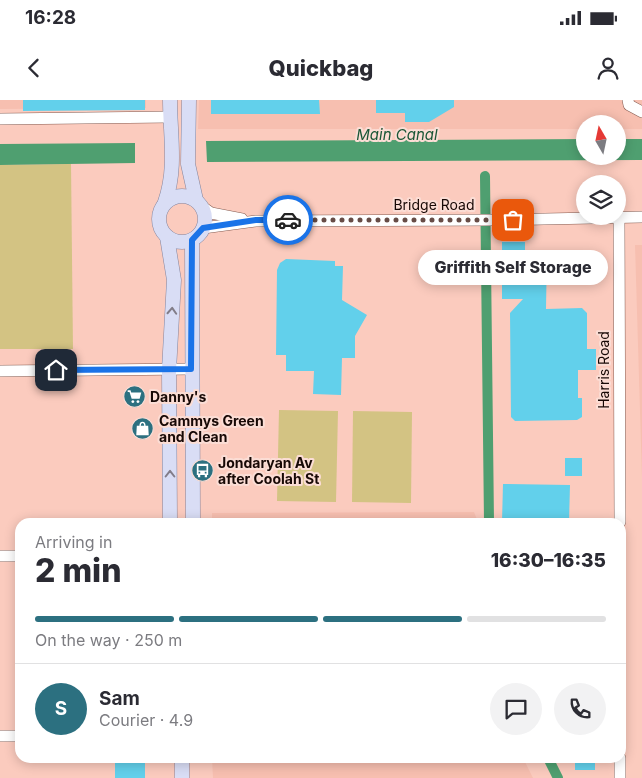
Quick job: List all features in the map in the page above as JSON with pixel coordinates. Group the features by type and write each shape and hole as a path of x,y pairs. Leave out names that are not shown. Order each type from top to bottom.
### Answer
{"main road":[{"path":"165,202 174,164 170,100"},
{"path":"167,238 179,242 192,240 203,228 205,221 198,203 188,164 188,100"},
{"path":"170,518 170,370 174,280 167,238 158,224 160,208 165,202 176,196 183,195 198,203"},
{"path":"192,240 193,518"},
{"path":"182,763 182,778"}],"street":[{"path":"628,100 629,105 642,112"},
{"path":"0,119 170,117"},
{"name":"Bridge Road","path":"198,203 211,213 256,220"},
{"name":"Bridge Road","path":"626,217 642,217"},
{"name":"Bridge Road","path":"203,228 256,220 576,218"},
{"name":"Harris Road","path":"619,225 620,518"},
{"path":"0,370 191,369"},
{"path":"0,556 15,556"},
{"path":"0,736 15,736"},
{"path":"620,763 620,778"}],"shaded area":[{"path":"0,100 146,100 146,108 0,109"},
{"path":"199,100 642,100 642,129 626,129 626,115 576,115 576,129 198,129"},
{"path":"576,139 576,160 207,162 206,141"},
{"path":"626,139 642,139 642,160 626,160"},
{"path":"135,143 135,163 0,165 0,144"},
{"path":"71,164 73,349 0,349 0,165"},
{"path":"635,245 642,245 642,477"},
{"path":"279,410 338,411 336,502 277,501"},
{"path":"353,411 412,412 411,503 352,502"},
{"path":"474,512 476,518 212,518 212,513"},
{"path":"212,763 526,763 533,778 213,778"}],"building":[{"path":"23,100 145,100 145,110 23,111"},
{"path":"211,100 319,100 320,114 211,114"},
{"path":"376,100 454,100 454,107 429,122 405,122 405,113 376,113"},
{"path":"502,242 525,242 525,250 547,251 546,309 582,308 587,313 587,349 596,349 596,370 578,370 578,398 582,398 582,417 577,420 515,421 511,417 510,313 523,299 502,299"},
{"path":"286,259 335,261 335,266 343,266 342,300 367,315 355,336 355,358 342,358 341,395 313,394 314,371 286,371 286,355 276,355 277,270 280,263"},
{"path":"565,458 582,458 582,476 565,476"},
{"path":"503,484 570,485 569,518 502,518"},
{"path":"115,763 145,763 145,778 115,778"},
{"path":"575,763 595,763 595,770 575,770"}],"waterway":[{"path":"485,176 489,518"},
{"path":"550,763 558,778"}],"way so far":[{"path":"288,220 513,220"}],"place":[{"name":"Griffith Self Storage","path":"513,220"},
{"name":"Danny's","path":"134,397"},
{"name":"Cammys Green and Clean","path":"143,429"},
{"name":"Jondaryan Av after Coolah St","path":"202,471"}],"route":[{"path":"56,370 191,369 190,286 192,240 203,228 256,220 288,220"}],"water label":[{"name":"Main Canal","path":"397,135"}]}
